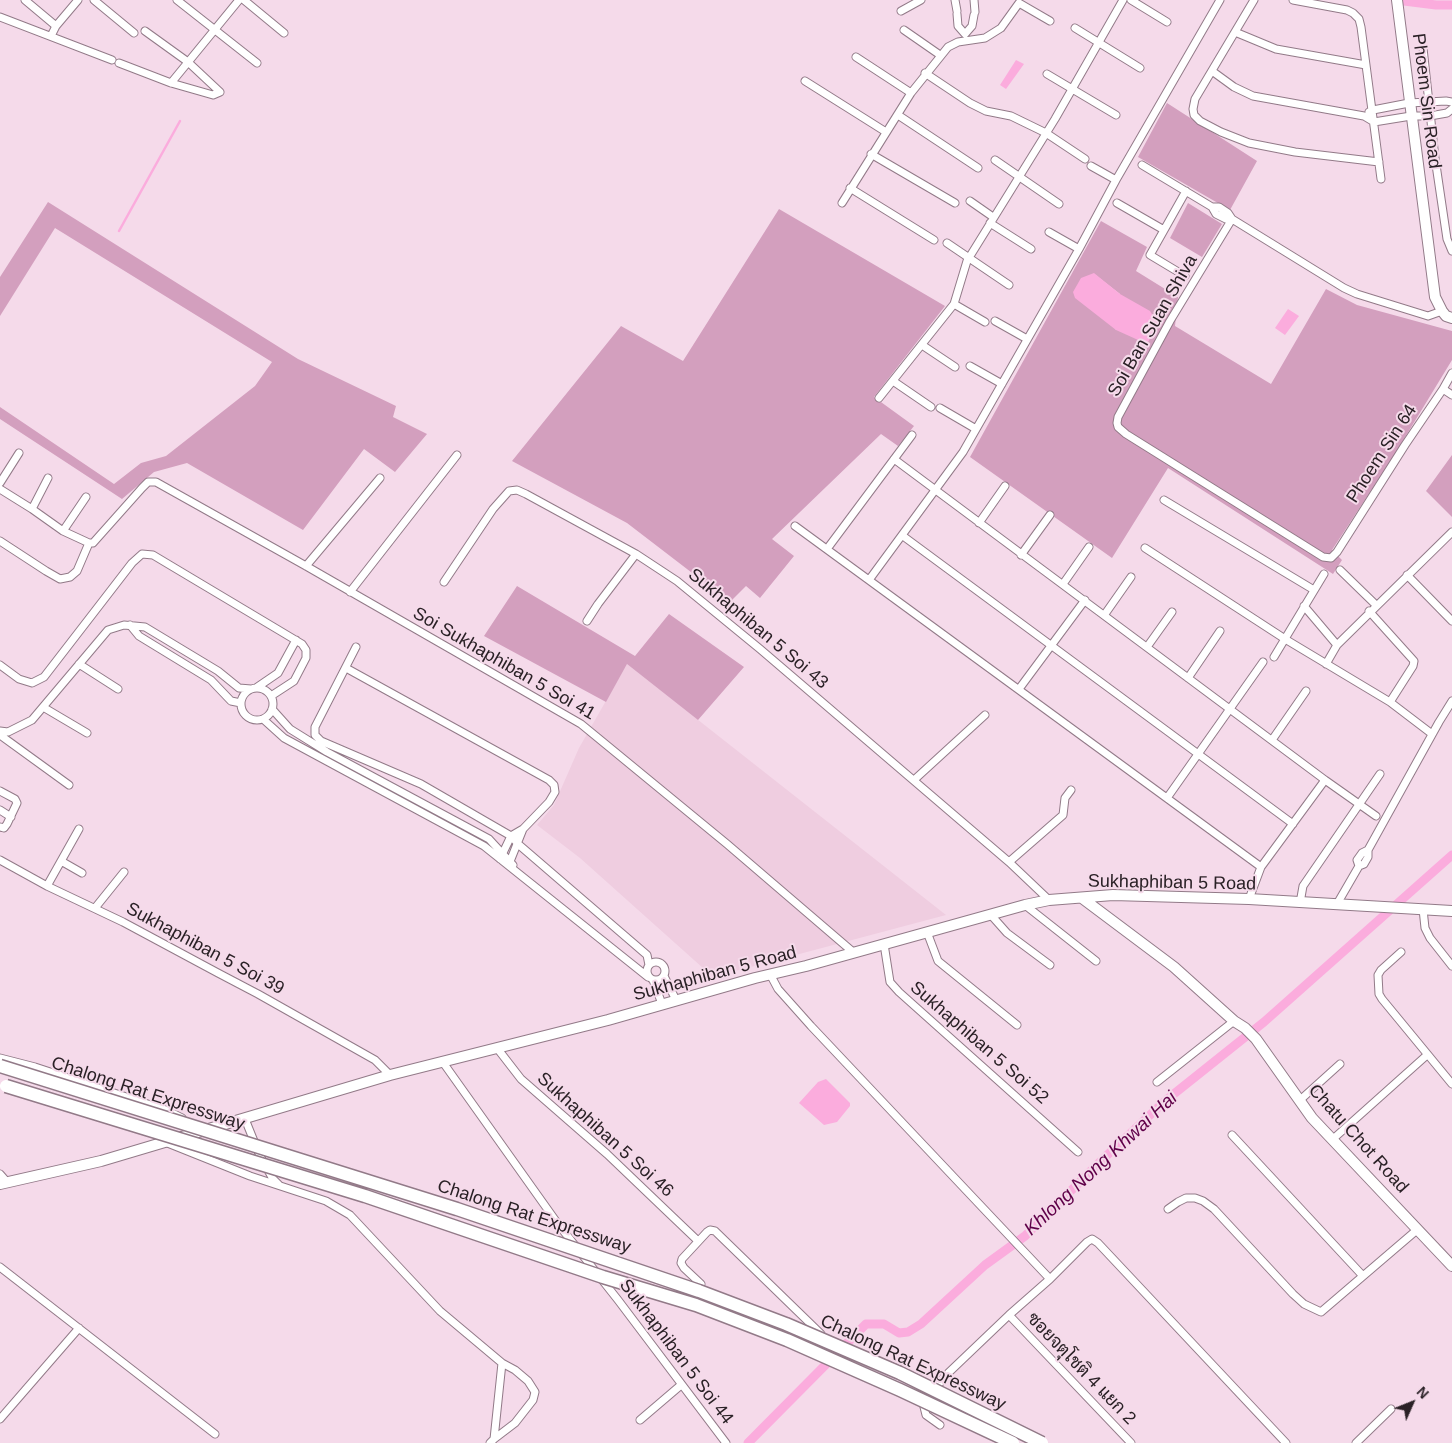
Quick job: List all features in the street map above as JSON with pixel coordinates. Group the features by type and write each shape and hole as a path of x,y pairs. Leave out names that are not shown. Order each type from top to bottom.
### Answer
{"highway":[{"name":"Chalong Rat Expressway","path":"0,1066 456,1209 699,1291 786,1324 900,1373 1042,1443"},
{"name":"Chalong Rat Expressway","path":"6,1086 365,1196 603,1277 696,1305 787,1340 1013,1443"}],"main road":[{"name":"Phoem Sin Road","path":"1397,0 1435,297 1442,311"},
{"path":"1442,311 1446,316 1452,318"},
{"name":"Sukhaphiban 5 Road","path":"2,1180 101,1161 390,1075 608,1020 770,974 1049,900 1113,895 1249,899 1452,911"},
{"name":"Chatu Chot Road","path":"1082,898 1174,967 1234,1021 1246,1028 1256,1039 1312,1118 1334,1139 1452,1266"}],"street":[{"path":"24,0 56,26"},
{"path":"51,36 56,26 78,0"},
{"path":"94,0 134,33"},
{"path":"177,0 257,63"},
{"path":"171,83 239,0"},
{"path":"244,0 284,33"},
{"path":"901,11 921,0"},
{"path":"955,0 958,26 966,38"},
{"path":"966,38 972,26 975,13 974,0"},
{"path":"879,398 954,304 969,258 1072,90 1124,0"},
{"path":"1131,0 1167,22"},
{"path":"869,580 937,490 963,452 1220,0"},
{"path":"1254,0 1195,99 1194,115 1200,121 1221,132 1249,143 1273,149 1379,162"},
{"path":"1293,0 1353,13 1358,19 1373,110 1381,179"},
{"path":"842,203 911,93 948,46 966,38 985,38 1002,28 1019,1 1050,21"},
{"path":"0,17 171,83 213,94 220,92 188,62 145,31"},
{"path":"1075,28 1140,68"},
{"path":"904,30 940,55"},
{"path":"1235,32 1276,49 1366,65"},
{"path":"1423,48 1430,116 1447,239 1452,251"},
{"path":"856,57 911,93"},
{"path":"1212,71 1234,87 1253,96 1364,116 1374,122 1411,116 1430,116 1447,113 1452,109"},
{"path":"925,73 970,103 986,111 1011,116 1046,133 1085,159"},
{"path":"1047,74 1116,115"},
{"path":"805,80 886,132"},
{"path":"1364,116 1373,110 1409,103 1446,100 1452,102"},
{"path":"898,115 978,168"},
{"path":"871,154 955,203"},
{"path":"995,160 1058,204"},
{"path":"1142,165 1212,207 1216,214 1226,220 1232,219 1344,288 1357,294 1428,316 1442,311"},
{"path":"1091,166 1116,180"},
{"path":"850,188 934,240"},
{"path":"1185,276 1150,255 1186,191"},
{"path":"970,201 1031,249"},
{"path":"1117,203 1164,230"},
{"name":"Soi Ban Suan Shiva","path":"1232,219 1170,321 1118,417 1118,427 1121,432 1323,556 1330,558 1337,552"},
{"path":"1049,232 1079,249"},
{"path":"947,243 1009,285"},
{"path":"954,304 985,322"},
{"path":"995,321 1027,339"},
{"path":"922,344 955,368"},
{"path":"970,366 1002,384"},
{"name":"Phoem Sin 64","path":"1337,552 1443,389 1452,372"},
{"path":"893,381 931,407"},
{"path":"1443,389 1452,395"},
{"path":"940,408 976,429"},
{"path":"827,549 912,435"},
{"path":"0,483 19,453"},
{"path":"350,592 457,455"},
{"path":"894,459 1376,816"},
{"path":"32,509 48,478"},
{"path":"306,566 380,478"},
{"name":"Soi Sukhaphiban 5 Soi 41","path":"89,543 95,542 148,482 156,482 581,724 853,952"},
{"path":"978,523 1006,486"},
{"path":"0,489 63,531 89,543 77,571 70,577 60,578 0,541"},
{"name":"Sukhaphiban 5 Soi 43","path":"444,582 493,509 509,491 517,490 526,494 636,554 677,581 914,780 1009,862 1049,900"},
{"path":"63,531 86,497"},
{"path":"1164,500 1314,590"},
{"path":"1022,555 1050,515"},
{"path":"795,526 1261,867"},
{"path":"1326,664 1337,645 1376,604 1452,532"},
{"path":"902,536 1293,824"},
{"path":"1063,584 1089,547"},
{"path":"1145,548 1285,639 1390,702 1432,734"},
{"path":"0,665 19,679 32,683 44,677 132,563 142,554 153,555 302,644 306,650 306,658 294,681 271,696"},
{"path":"587,622 598,604 636,554"},
{"path":"1340,570 1376,604"},
{"path":"1274,657 1324,574"},
{"path":"1407,576 1452,622"},
{"path":"1105,614 1131,577"},
{"path":"1019,689 1085,600"},
{"path":"1304,606 1337,645"},
{"path":"1446,616 1452,609"},
{"path":"1147,647 1172,612"},
{"path":"1370,612 1414,661 1413,666 1390,702"},
{"path":"0,733 8,732 32,720 108,630 124,625 144,628 218,671 239,688 264,690 273,700 270,713 263,719"},
{"path":"130,625 139,636 211,680 230,701 241,703"},
{"path":"1188,678 1220,631"},
{"path":"296,640 278,673 244,694 241,703 243,711 249,718 263,719 284,738 484,846 501,857 527,882 651,978 660,980 664,976"},
{"path":"356,647 316,727 316,735 320,741 421,784 511,836 647,955 649,965 647,971 662,1004"},
{"path":"178,660 184,650"},
{"path":"1167,798 1263,662"},
{"path":"79,664 118,689"},
{"path":"346,668 549,780 554,785 555,792 549,802 523,830 511,836 501,857"},
{"path":"211,680 218,671"},
{"path":"1272,740 1306,691"},
{"path":"1337,904 1359,866 1364,864 1368,857 1368,850 1432,734 1452,702"},
{"path":"43,707 87,733"},
{"path":"272,709 290,729 327,752 489,839 501,857"},
{"path":"914,780 985,714"},
{"path":"0,733 70,786"},
{"path":"1300,902 1303,886 1380,774"},
{"path":"1249,899 1261,867 1325,780"},
{"path":"1009,862 1063,815 1065,798 1071,790"},
{"path":"0,791 15,799 17,803 5,826 0,828"},
{"path":"0,810 11,816"},
{"path":"47,886 79,830"},
{"path":"509,864 523,830"},
{"name":"Sukhaphiban 5 Soi 39","path":"0,860 47,886 96,908 258,994 375,1060 390,1075"},
{"path":"61,861 82,873"},
{"path":"96,908 124,872"},
{"path":"1025,905 1096,961"},
{"path":"1423,909 1425,928 1430,938 1452,966"},
{"path":"990,915 1007,933 1050,965"},
{"path":"927,932 938,961 1017,1025"},
{"name":"Sukhaphiban 5 Soi 52","path":"884,944 890,982 898,992 1078,1152"},
{"path":"1401,952 1378,975 1379,994 1452,1084"},
{"path":"649,965 654,962 661,963 665,967 664,976 676,1000"},
{"path":"770,974 778,989 811,1026 1050,1278"},
{"path":"1157,1082 1234,1021"},
{"name":"Sukhaphiban 5 Soi 46","path":"497,1048 521,1079 608,1154 698,1241"},
{"path":"1334,1139 1428,1055"},
{"path":"0,1058 35,1067 166,1110 187,1122 195,1132"},
{"name":"Sukhaphiban 5 Soi 44","path":"442,1061 558,1224 726,1443"},
{"path":"1299,1101 1340,1064"},
{"path":"245,1119 264,1162 273,1179 279,1185"},
{"path":"1232,1135 1363,1276"},
{"path":"164,1142 250,1176 326,1201 350,1215 440,1310 502,1363 515,1370 528,1381 535,1392 533,1400 515,1423 492,1441"},
{"path":"1168,1209 1186,1198 1196,1198 1203,1201 1214,1209 1293,1294 1304,1304 1321,1312 1418,1229"},
{"path":"701,1284 681,1263 682,1259 707,1232 715,1231 821,1334"},
{"path":"940,1425 926,1415 924,1407 943,1378 1092,1239 1098,1243 1286,1443"},
{"path":"0,1267 215,1434"},
{"name":"ซอยจตุโชติ 4 แยก 2","path":"1009,1315 1131,1443"},
{"path":"0,1419 78,1328"},
{"path":"492,1441 502,1363"},
{"path":"640,1420 681,1384"},
{"path":"1356,1443 1391,1409"}],"shaded area":[{"path":"1016,60 1024,64 1006,89 1000,85"},
{"path":"1167,103 1257,161 1230,210 1138,157"},
{"path":"48,202 298,359 396,406 393,417 427,434 395,472 364,449 303,530 187,463 154,472 122,499 0,419 0,407 114,484 141,463 166,456 255,386 272,362 55,228 0,316 0,277"},
{"path":"1188,203 1222,224 1202,257 1170,238"},
{"path":"779,209 945,306 874,397 914,426 898,446 881,434 772,539 794,556 760,598 746,586 730,602 627,523 512,461 621,326 683,361"},
{"path":"1101,221 1147,247 1136,271 1178,297 1175,326 1271,384 1326,289 1357,305 1452,331 1452,360 1393,457 1332,550 1342,560 1333,574 1168,468 1112,558 970,457","holes":["1094,274 1120,294 1116,330"]},
{"path":"1094,273 1120,294 1150,311 1158,324 1147,344 1116,330 1075,298 1073,292 1081,278"},
{"path":"1288,309 1299,316 1285,335 1275,328"},
{"path":"1452,455 1452,517 1426,491"},
{"path":"517,586 635,656 669,614 744,667 698,720 627,664 606,702 484,636"},
{"path":"627,664 946,915 713,977 580,858 537,825 554,805 579,748"},
{"path":"826,1079 850,1103 850,1106 837,1122 824,1125 799,1103 818,1082"}],"waterway":[{"path":"1396,0 1452,5"},
{"path":"119,231 180,121"},
{"name":"Khlong Nong Khwai Hai","path":"748,1443 866,1324 884,1324 899,1333 908,1332 921,1324 985,1265 1025,1236 1165,1101 1264,1022 1452,855"}]}
